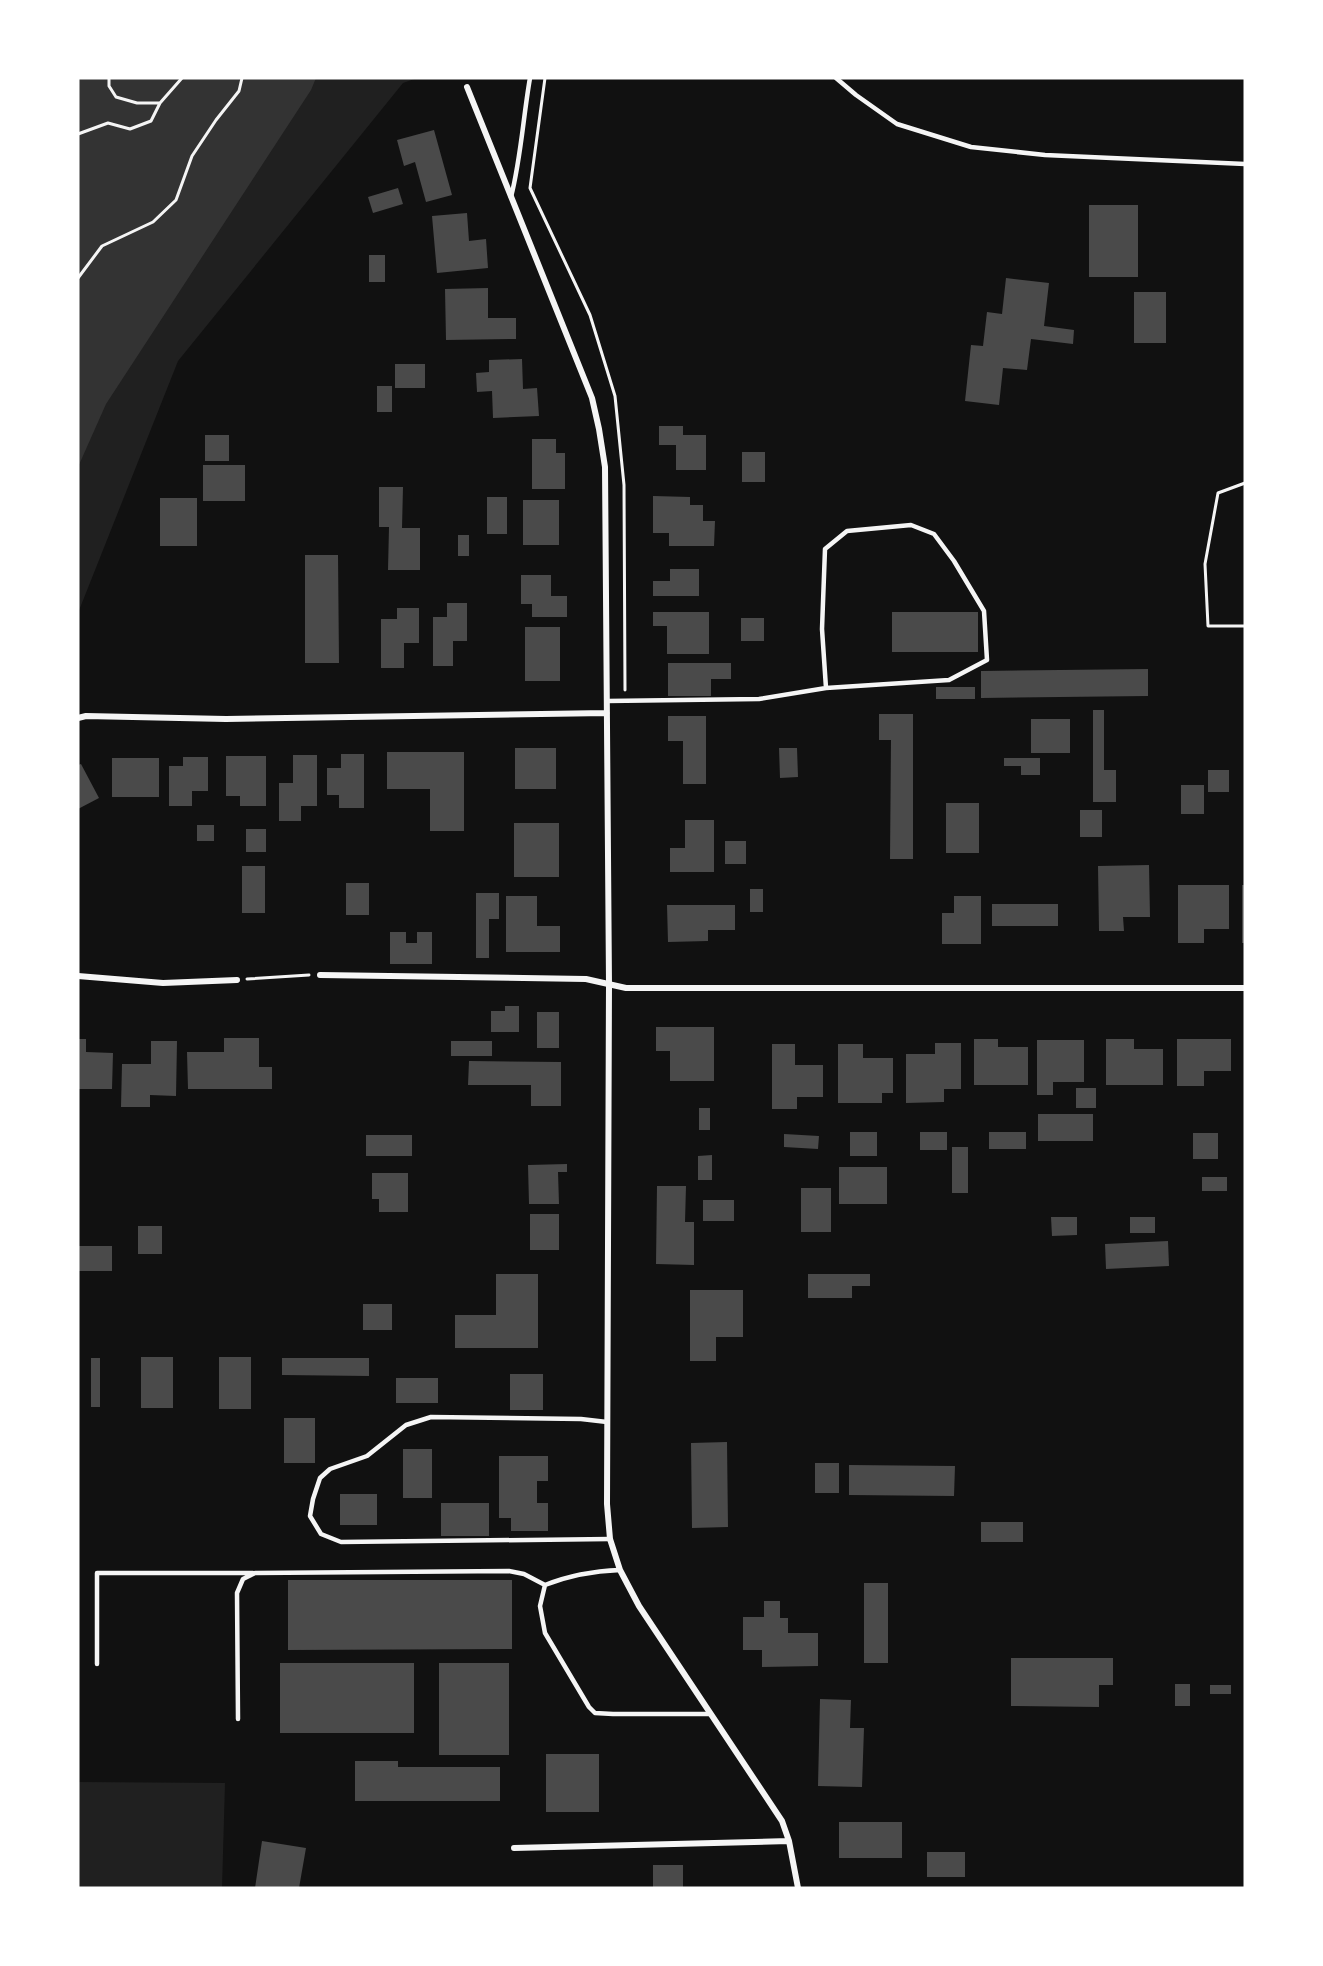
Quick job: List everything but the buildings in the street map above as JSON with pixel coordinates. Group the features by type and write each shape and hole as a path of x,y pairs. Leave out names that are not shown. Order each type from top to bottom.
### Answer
{"street":[{"path":"467,87 592,398 605,467 609,984 607,1504 610,1539 620,1570 639,1606 782,1821 789,1841 798,1888"},
{"path":"78,718 86,716 226,719 607,713"},
{"path":"320,975 586,980 626,988 1245,988"},
{"path":"78,976 163,983 237,980"},
{"path":"514,1848 789,1841"}],"lane":[{"path":"511,200 531,78"},
{"path":"836,78 897,124 971,147 1045,155 1245,164"},
{"path":"607,701 759,699 826,688 949,680 987,660 984,611 954,561 934,534 911,525 847,531 825,549 822,629 826,688"},
{"path":"607,1422 581,1419 431,1417 406,1425 367,1456 330,1468 320,1478 310,1516 321,1534 341,1542 610,1539"},
{"path":"97,1664 97,1573 509,1571 524,1574 545,1585 565,1577 620,1570"},
{"path":"238,1719 237,1593 243,1579 255,1573"},
{"path":"545,1585 540,1606 545,1633 589,1707 596,1713 711,1714"}],"path":[{"path":"109,78 109,86 116,97 136,103 160,103"},
{"path":"78,134 108,123 130,129 151,121 160,103 182,78"},
{"path":"78,278 102,246 153,222 176,200 192,156 239,91 242,78"},
{"path":"1245,483 1218,493 1205,564 1208,626 1245,626"},
{"path":"237,980 320,975"}],"shaded area":[{"path":"78,78 417,78 403,83 178,361 78,613"},
{"path":"78,78 316,78 311,90 106,404 78,467"},
{"path":"78,1782 225,1783 222,1888 78,1888"}]}
